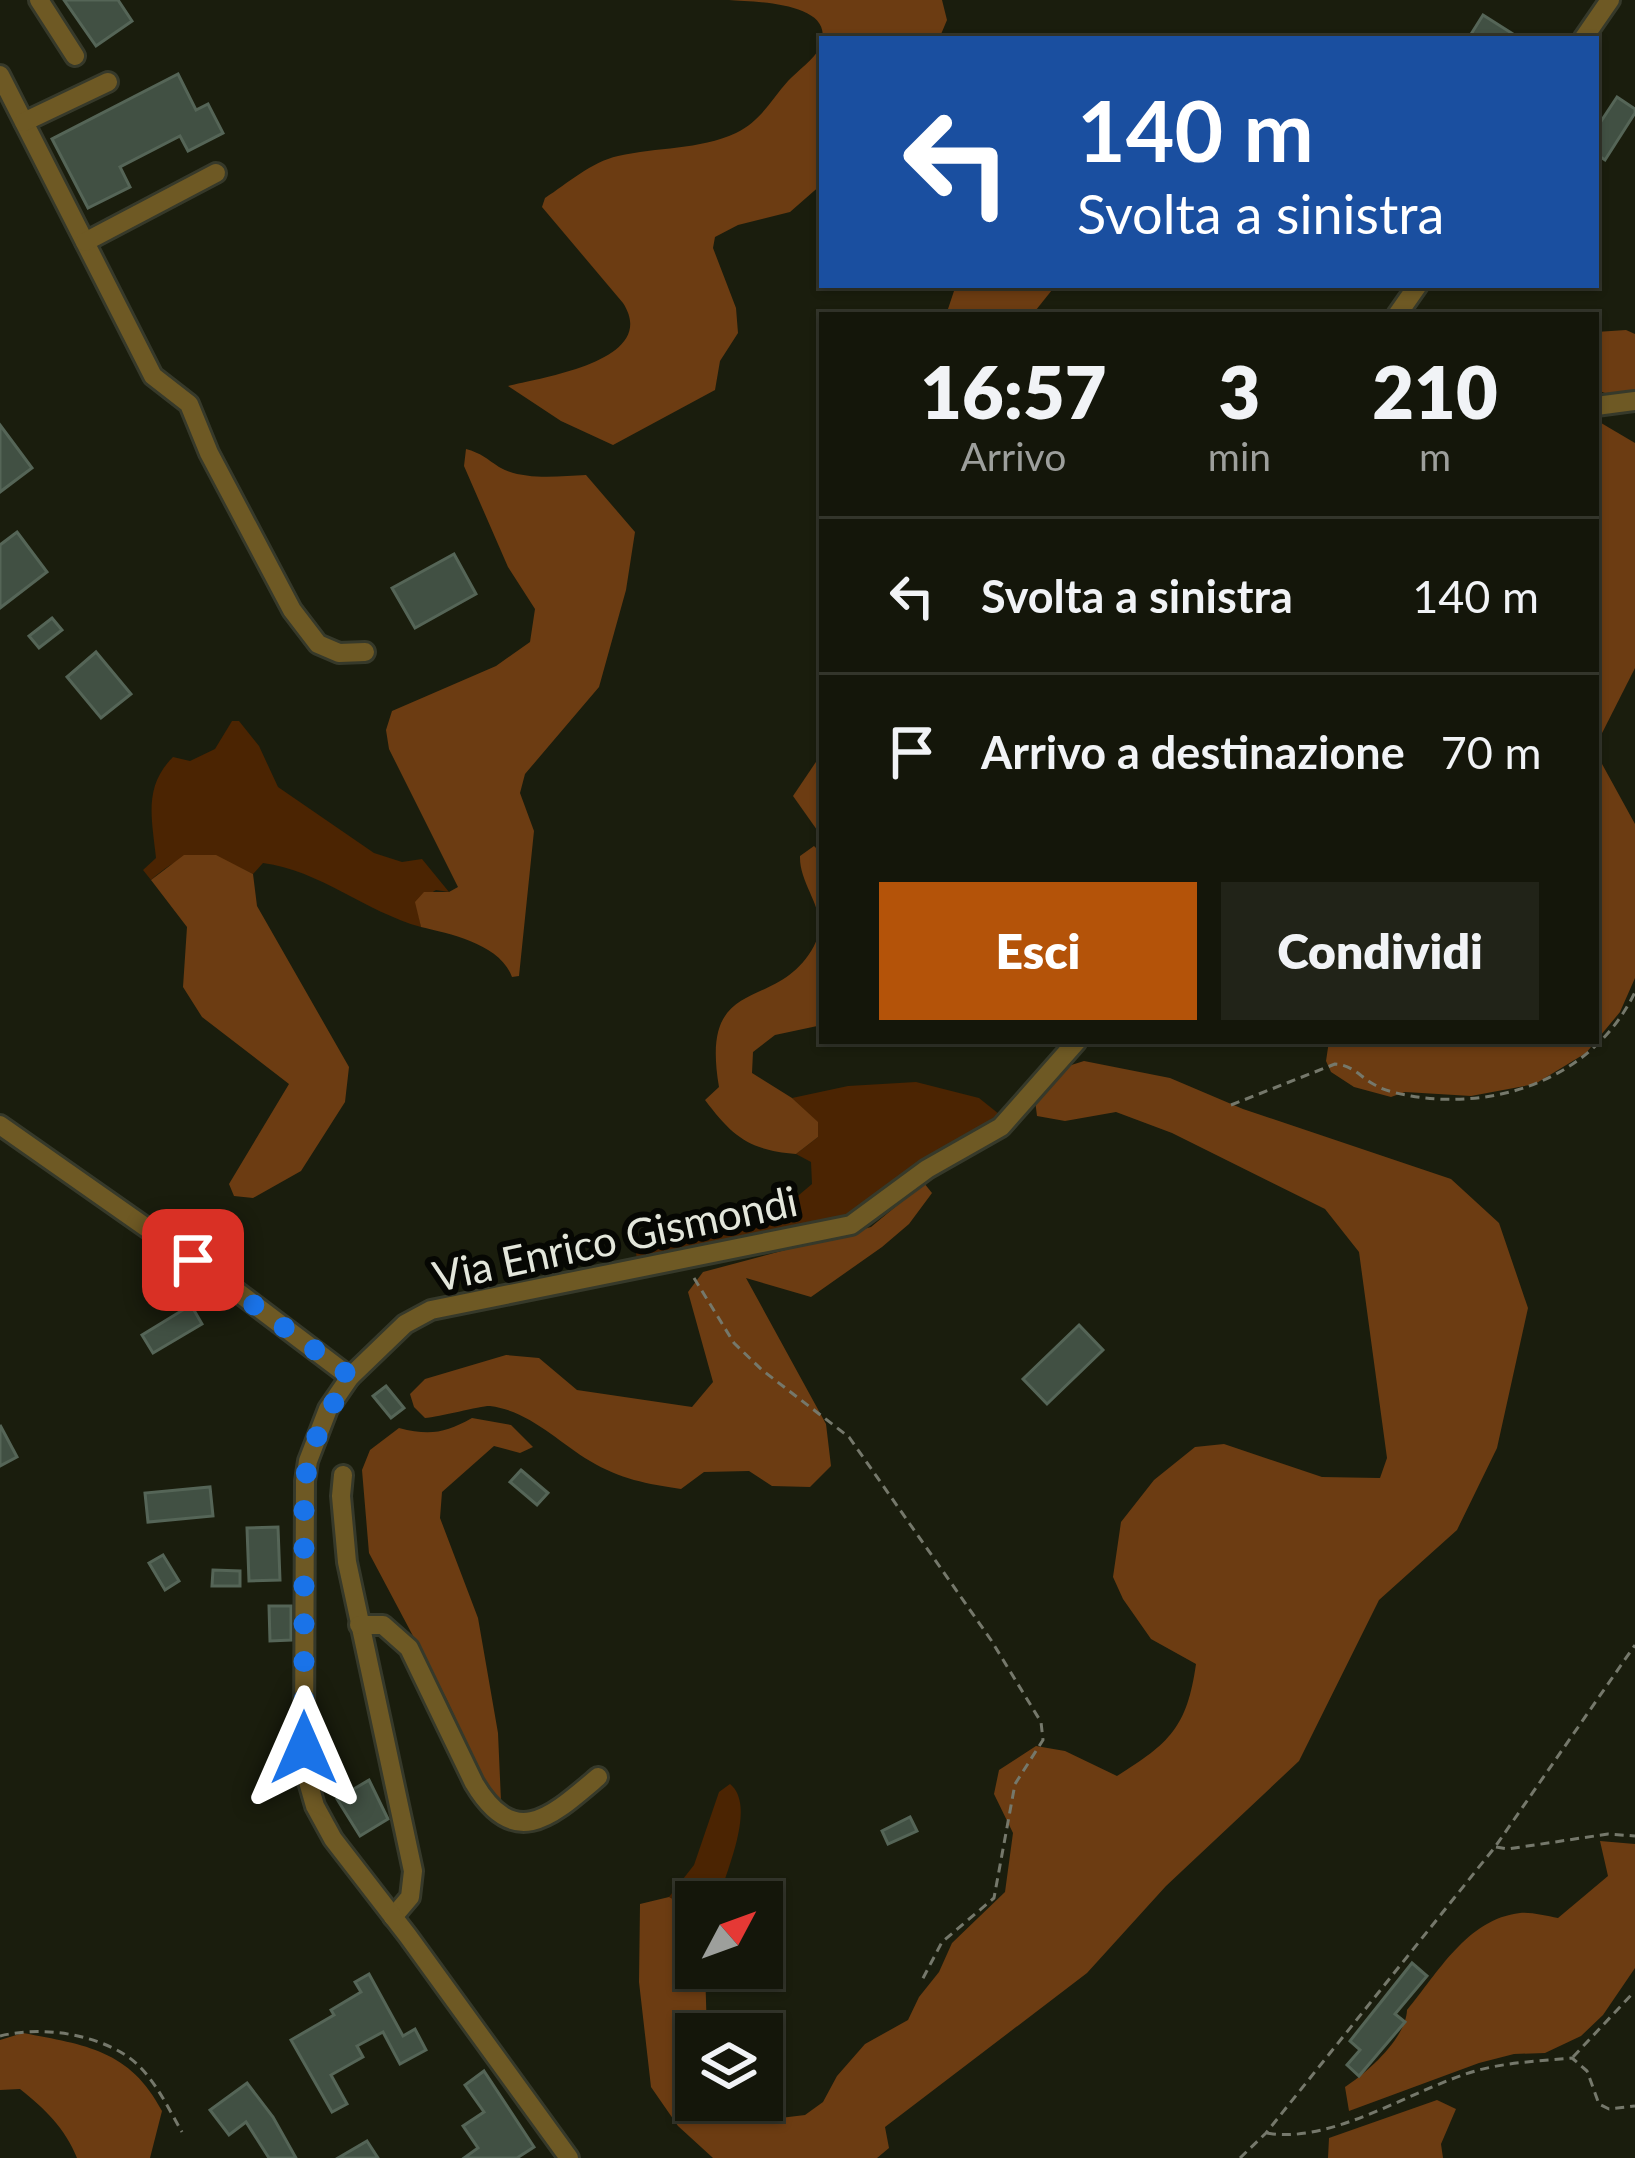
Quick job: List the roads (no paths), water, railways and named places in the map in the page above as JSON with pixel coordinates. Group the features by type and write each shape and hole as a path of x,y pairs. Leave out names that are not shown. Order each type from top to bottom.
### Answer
{"street":[{"path":"39,0 75,56"},
{"path":"1585,36 1610,0"},
{"path":"0,75 153,376 189,404 209,453 292,610 318,644 339,653 365,652"},
{"path":"24,122 108,82"},
{"path":"85,242 216,172"},
{"path":"1599,406 1635,401"},
{"name":"Via Enrico Gismondi","path":"568,2158 340,1849 309,1787 304,1748 304,1481 320,1426 350,1376 405,1324 431,1310 857,1222 927,1169 1001,1127 1073,1044"},
{"path":"0,1126 350,1376"},
{"path":"343,1475 346,1562 413,1871 410,1897 393,1917"},
{"path":"359,1625 383,1625 409,1648 474,1783 501,1816 526,1824 556,1812 598,1777"}]}
